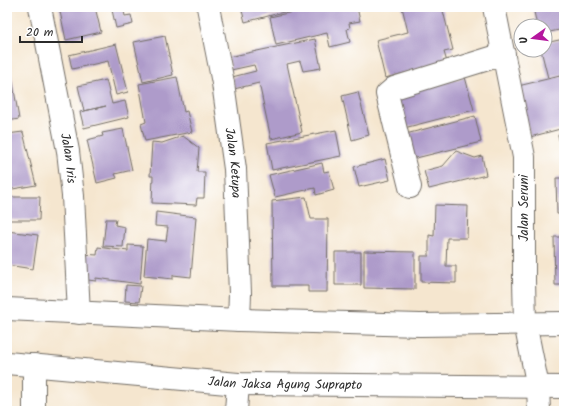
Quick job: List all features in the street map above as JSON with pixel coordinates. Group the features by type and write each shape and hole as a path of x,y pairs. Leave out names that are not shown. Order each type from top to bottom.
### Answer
{"street":[{"name":"Jalan Iris","path":"40,7 68,150 73,196 79,313"},
{"name":"Jalan Ketupa","path":"208,7 223,83 235,170 240,293 239,320"},
{"name":"Jalan Seruni","path":"494,7 524,157 525,323 538,387 539,411"},
{"path":"410,187 387,94 394,88 504,54"},
{"path":"7,309 239,320 420,325 564,323"},
{"name":"Jalan Jaksa Agung Suprapto","path":"7,363 238,384 564,387"},
{"path":"34,365 34,411"},
{"path":"236,411 238,384"}],"building":[{"path":"59,7 95,7 101,32 66,40"},
{"path":"123,7 125,16 131,15 133,24 116,28 112,10"},
{"path":"241,7 299,7 299,8 245,22"},
{"path":"315,7 357,7 360,21 349,23 350,28 347,29 350,42 330,47 327,33 276,45 270,17"},
{"path":"402,7 442,7 453,50 444,52 447,62 385,78 376,40 408,32"},
{"path":"533,7 564,7 564,29 553,31 553,18 535,18"},
{"path":"165,36 173,75 143,82 134,42"},
{"path":"315,39 321,68 303,71 300,61 287,64 302,132 271,139 259,83 234,89 232,77 256,71 254,65 231,70 228,57"},
{"path":"564,39 564,74 548,78 543,58 553,58 553,41"},
{"path":"116,44 128,92 116,95 108,61 72,69 69,55"},
{"path":"7,60 9,60 19,119 7,121"},
{"path":"564,75 564,128 530,137 518,86"},
{"path":"177,77 184,112 187,111 192,132 145,141 141,124 146,122 139,84"},
{"path":"465,77 474,110 404,128 395,95"},
{"path":"106,80 112,104 125,101 129,117 84,128 80,112 106,106 84,111 78,86"},
{"path":"358,92 369,135 352,140 342,96"},
{"path":"475,116 481,142 408,160 402,135"},
{"path":"123,129 132,170 115,174 117,178 97,183 87,140 103,136 102,133"},
{"path":"336,130 341,156 272,170 267,143"},
{"path":"23,132 36,185 7,190 7,134"},
{"path":"564,133 564,155 563,155 558,135"},
{"path":"183,136 199,148 197,172 205,172 204,198 197,198 196,205 152,203 153,176 150,176 152,142 162,143"},
{"path":"456,151 475,158 482,156 486,175 429,189 424,171 443,166"},
{"path":"385,159 390,180 359,187 354,167"},
{"path":"322,163 324,172 329,171 334,190 316,195 315,188 275,197 269,175"},
{"path":"556,178 564,178 564,214 557,214"},
{"path":"7,197 40,197 39,220 7,220"},
{"path":"306,197 311,219 328,219 327,292 308,292 308,286 273,286 272,201"},
{"path":"435,205 468,206 467,238 447,238 446,266 456,266 456,283 421,282 421,256 429,256 429,235 434,236"},
{"path":"156,212 196,217 191,277 173,275 173,279 144,276 147,239 166,241 168,227 155,226"},
{"path":"106,219 116,219 115,225 125,227 123,247 103,246"},
{"path":"7,231 38,235 33,269 7,265"},
{"path":"554,237 564,237 564,285 555,285"},
{"path":"128,245 143,246 140,284 96,278 96,281 80,279 83,254 97,255 98,247 128,251"},
{"path":"364,251 415,252 415,289 364,288"},
{"path":"335,252 361,252 361,285 335,285"},
{"path":"126,285 141,286 139,302 125,301"}]}
